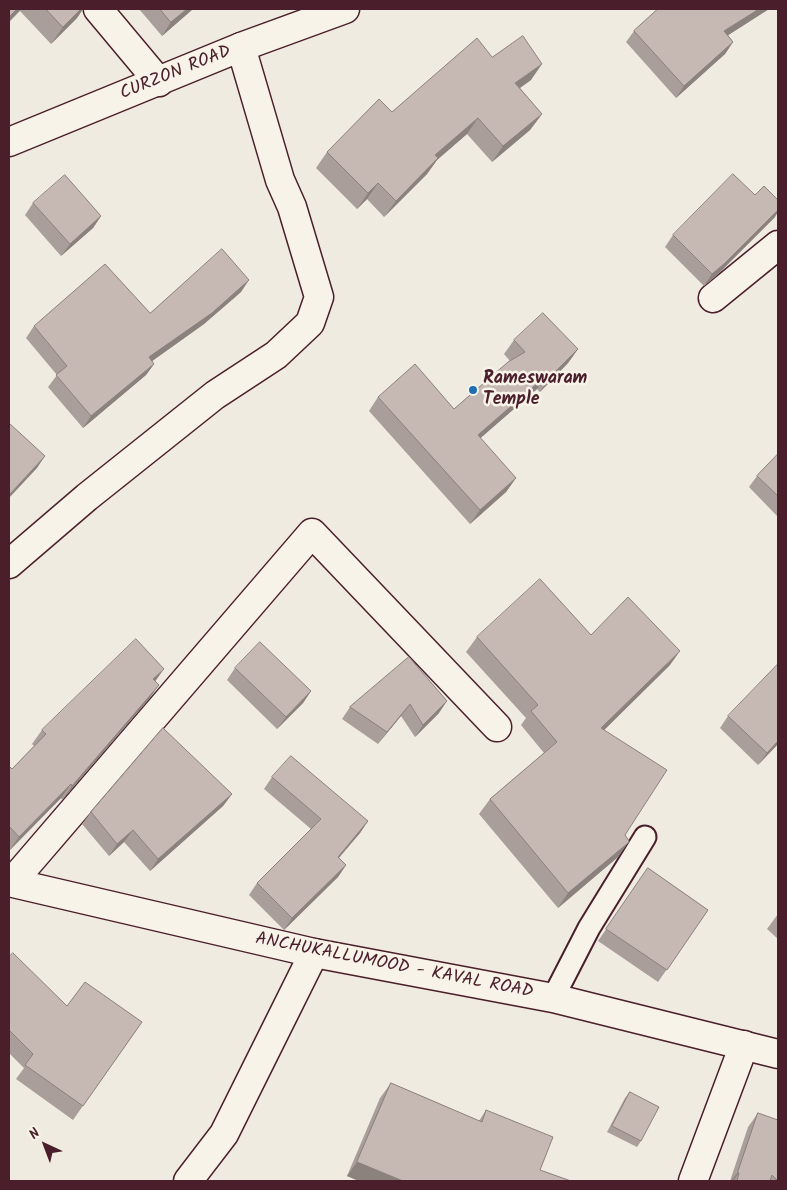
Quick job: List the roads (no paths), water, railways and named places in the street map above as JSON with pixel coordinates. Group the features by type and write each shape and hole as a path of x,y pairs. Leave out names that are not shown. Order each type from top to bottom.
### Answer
{"street":[{"path":"98,9 159,82"},
{"name":"CURZON ROAD","path":"9,142 241,47 345,9"},
{"path":"9,564 87,497 215,395 276,355 310,323 318,297 292,207 280,180 241,47"},
{"path":"714,298 778,245"},
{"path":"10,882 312,533 497,727"},
{"name":"ANCHUKALLUMOOD - KAVAL ROAD","path":"10,882 314,953 553,998 778,1054"},
{"path":"188,1181 224,1134 314,953"},
{"path":"693,1181 744,1045"}],"lane":[{"path":"553,998 589,928 645,837"}],"place":[{"name":"Rameswaram Temple","path":"473,390"}]}
